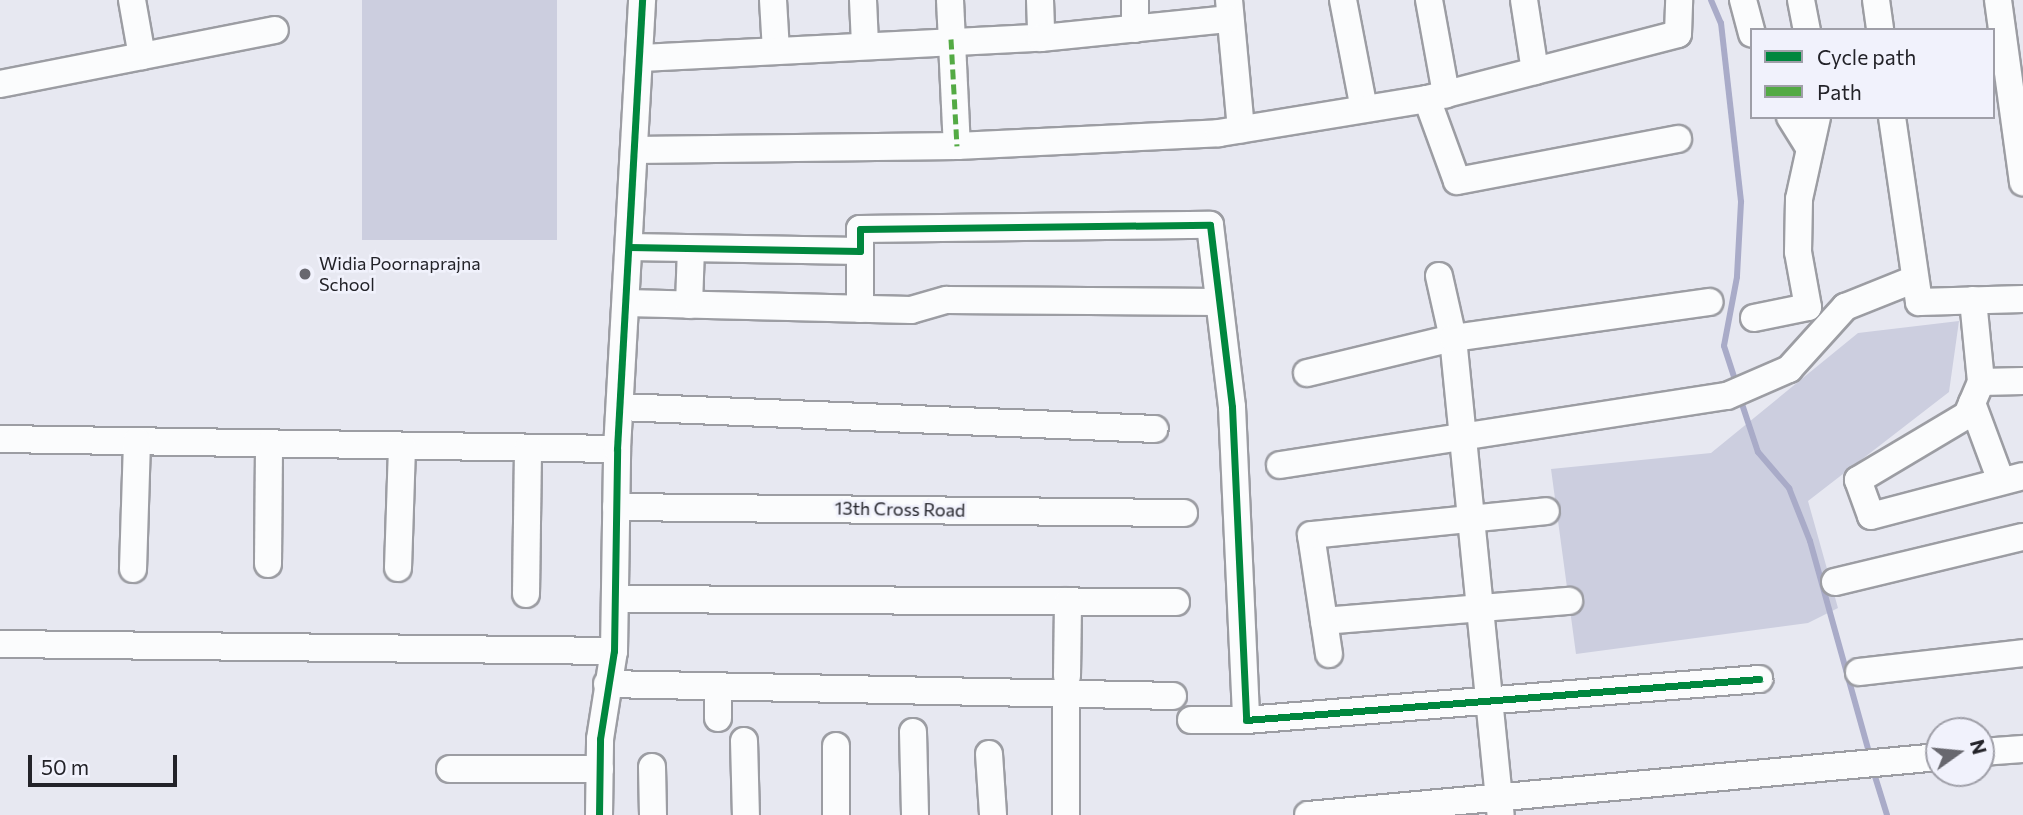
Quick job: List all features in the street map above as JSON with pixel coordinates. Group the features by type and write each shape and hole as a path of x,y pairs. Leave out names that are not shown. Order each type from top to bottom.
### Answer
{"street":[{"path":"132,0 142,56"},
{"path":"599,815 607,684 614,651 617,449 642,0"},
{"path":"773,0 776,50"},
{"path":"863,0 864,44"},
{"path":"950,0 957,146"},
{"path":"1040,0 1041,38"},
{"path":"1135,0 1135,29"},
{"path":"1343,0 1364,109"},
{"path":"1429,0 1436,96 1457,181 1678,139"},
{"path":"1524,0 1535,71"},
{"path":"635,150 957,146 1241,129 1436,96 1678,34 1679,0"},
{"path":"1743,0 1750,28"},
{"path":"1801,0 1807,28"},
{"path":"1876,0 1880,28"},
{"path":"1998,0 2023,182"},
{"path":"640,58 951,39 1041,38 1135,29 1229,9 1241,129"},
{"path":"0,84 275,30"},
{"path":"1791,119 1809,148"},
{"path":"1754,318 1808,307 1798,252 1809,148 1816,119"},
{"path":"1892,119 1919,302 2023,299"},
{"path":"860,309 860,229 1210,225 1232,407 1246,720"},
{"path":"629,247 860,251"},
{"path":"689,305 691,249"},
{"path":"1439,276 1454,338 1501,808"},
{"path":"1280,465 1463,432 1727,396 1789,369 1845,307 1915,279"},
{"path":"626,303 911,310 947,300 1218,302"},
{"path":"1973,300 1977,393 2012,479 1871,516 1858,480 1967,415 1977,393"},
{"path":"1307,373 1454,338 1709,302"},
{"path":"1977,393 2023,381"},
{"path":"620,407 1155,429"},
{"path":"0,439 617,449"},
{"path":"133,569 137,442"},
{"path":"268,564 269,444"},
{"path":"398,568 402,446"},
{"path":"526,594 528,448"},
{"name":"13th Cross Road","path":"616,507 1184,513"},
{"path":"1329,654 1311,535 1546,511"},
{"path":"1835,582 2023,537"},
{"path":"615,599 1176,602"},
{"path":"1066,815 1068,601"},
{"path":"1324,621 1569,601"},
{"path":"0,644 614,651"},
{"path":"1859,672 2023,653"},
{"path":"1191,719 1246,720 1490,705 1759,679"},
{"path":"607,684 1066,685 1173,696"},
{"path":"718,686 718,718"},
{"path":"913,732 915,815"},
{"path":"744,741 746,815"},
{"path":"836,746 836,815"},
{"path":"1995,751 2023,749"},
{"path":"989,754 993,815"},
{"path":"1308,815 1501,808 1925,759"},
{"path":"652,767 653,815"},
{"path":"450,769 600,769"}],"shaded area":[{"path":"362,0 557,0 557,240 362,240"},
{"path":"1959,321 1949,392 1808,501 1838,608 1808,623 1576,654 1551,469 1711,453 1858,333"}],"waterway":[{"path":"1711,0 1721,23 1741,202 1737,277 1724,346 1736,384"},
{"path":"1740,398 1758,452 1789,488 1810,541 1870,756"},
{"path":"1873,770 1887,815"}],"marked path":[{"path":"951,39 957,146"}],"cycle path":[{"path":"599,815 600,739 614,651 617,449 642,0"},
{"path":"629,247 860,251 860,229 1210,225 1232,407 1246,720 1759,679"}],"place":[{"name":"Widia Poornaprajna School","path":"305,274"}]}
